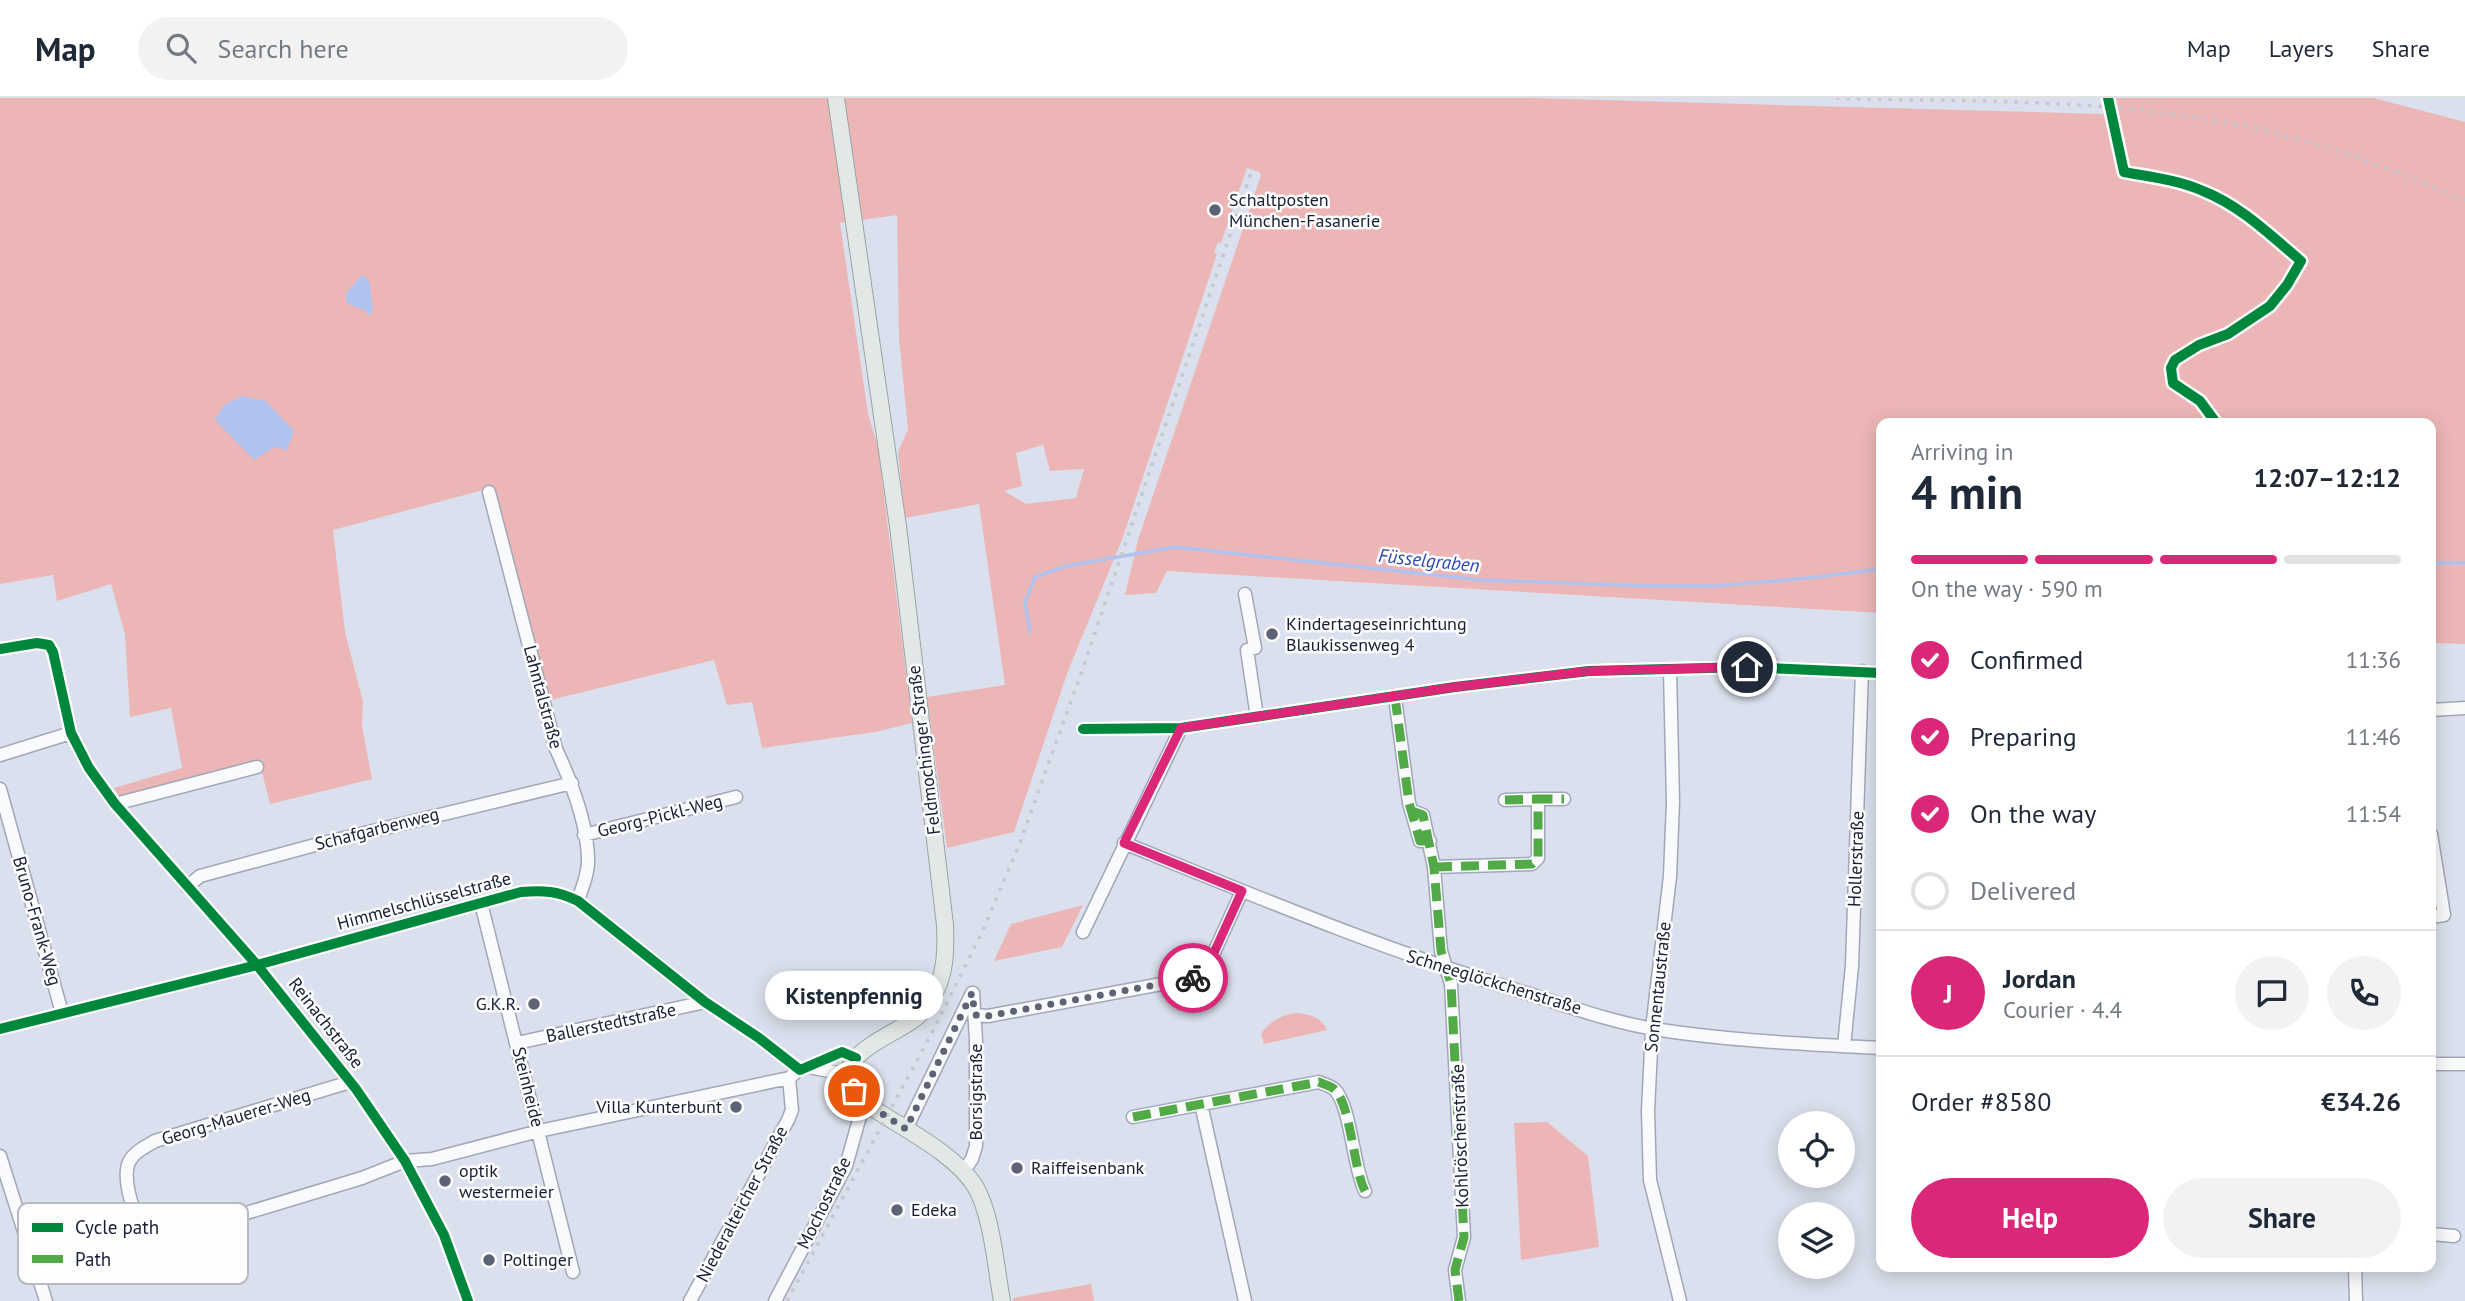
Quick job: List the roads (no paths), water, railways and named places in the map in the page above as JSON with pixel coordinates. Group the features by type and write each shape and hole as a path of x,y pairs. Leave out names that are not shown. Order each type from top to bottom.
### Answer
{"main road":[{"name":"Feldmochinger Straße","path":"836,98 898,526 946,952 942,976 933,996 919,1015 867,1046 856,1058"},
{"path":"856,1058 850,1075 854,1091 864,1102 906,1129 963,1172 973,1183 982,1202 1002,1301"}],"street":[{"name":"Lahntalstraße","path":"489,492 556,749 572,783 584,835 589,858 578,901"},
{"path":"1245,594 1255,648 1248,650 1256,717"},
{"name":"Reinachstraße","path":"0,649 37,643 48,645 71,733 89,768 116,804 257,965 350,1082 405,1161 444,1235 468,1301"},
{"path":"1083,729 1181,728 1589,671 1747,667 1876,672"},
{"name":"Sonnentaustraße","path":"1670,670 1673,802 1670,876 1652,1029 1648,1111 1650,1171 1680,1301"},
{"name":"Hollerstraße","path":"1844,1046 1852,966 1862,671"},
{"name":"Kohlröschenstraße","path":"1395,697 1412,811 1423,815 1430,841 1441,951 1451,984 1464,1237 1455,1270 1459,1301"},
{"path":"2436,710 2465,708"},
{"path":"1083,932 1181,728"},
{"path":"0,755 71,733"},
{"path":"116,804 257,767"},
{"name":"Schafgarbenweg","path":"187,887 200,876 315,845 572,783"},
{"name":"Bruno-Frank-Weg","path":"0,789 62,1013"},
{"name":"Georg-Pickl-Weg","path":"584,835 736,797"},
{"path":"1434,867 1532,864 1538,858 1538,799"},
{"path":"1505,800 1564,799"},
{"name":"Schneeglöckchenstraße","path":"1124,843 1364,940 1448,970 1652,1029 1876,1048"},
{"path":"2436,865 2444,915 2436,916"},
{"name":"Himmelschlüsselstraße","path":"0,1029 257,965 521,892 545,890 562,893 578,901 705,1002 804,1069"},
{"path":"975,1015 988,1016 1064,1004 1202,975 1242,891"},
{"name":"Steinheide","path":"481,903 573,1272"},
{"name":"Borsigstraße","path":"906,1129 972,993 975,1015 975,1146 972,1159 963,1172"},
{"name":"Ballerstedtstraße","path":"517,1043 705,1002"},
{"path":"248,1213 362,1178 405,1161 432,1159 539,1131 789,1078 842,1052 856,1058"},
{"path":"2436,1064 2465,1064"},
{"path":"804,1069 850,1075"},
{"name":"Niederalteicher Straße","path":"690,1301 788,1120 792,1110 789,1078"},
{"name":"Georg-Mauerer-Weg","path":"133,1203 127,1172 130,1161 138,1152 163,1139 350,1082"},
{"path":"1133,1117 1319,1082 1335,1090 1342,1104 1359,1178 1365,1191"},
{"name":"Mochostraße","path":"775,1301 846,1166 864,1102"},
{"path":"1202,1104 1245,1301"},
{"path":"0,1156 18,1213"},
{"path":"2436,1234 2454,1236"},
{"path":"2355,1272 2356,1301"},
{"path":"41,1284 46,1301"}],"water":[{"path":"362,275 369,280 373,311 369,316 366,311 346,303 346,293"},
{"path":"242,396 266,401 294,431 287,450 274,447 254,460 215,420 224,405"}],"waterway":[{"name":"Füsselgraben","path":"1030,632 1025,602 1035,577 1066,566 1175,547 1481,580 1651,586 1715,586 1876,570"},
{"name":"Füsselgraben","path":"2436,563 2465,563"}],"railway":[{"path":"1836,98 2085,105 2184,116 2263,130 2322,146 2465,200"},
{"path":"787,1301 934,1029 984,928 1019,845 1082,671 1252,170"}],"place":[{"name":"Schaltposten München-Fasanerie","path":"1215,210"},
{"name":"Kindertageseinrichtung Blaukissenweg 4","path":"1272,634"},
{"name":"G.K.R.","path":"534,1004"},
{"name":"Kistenpfennig","path":"854,1091"},
{"name":"Villa Kunterbunt","path":"736,1107"},
{"name":"Raiffeisenbank","path":"1017,1168"},
{"name":"optik westermeier","path":"445,1181"},
{"name":"Edeka","path":"897,1210"},
{"name":"Poltinger","path":"489,1260"}]}
